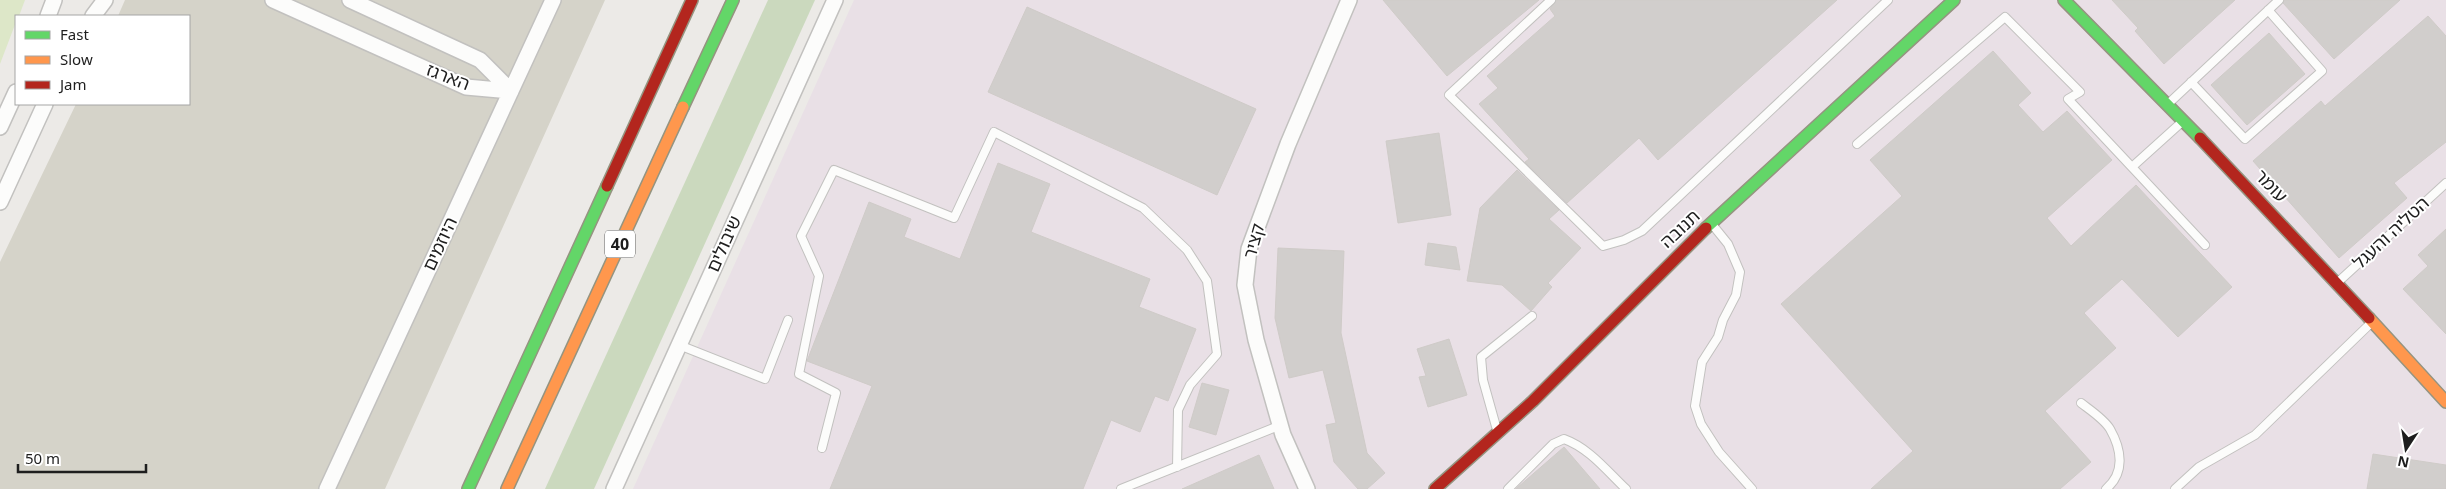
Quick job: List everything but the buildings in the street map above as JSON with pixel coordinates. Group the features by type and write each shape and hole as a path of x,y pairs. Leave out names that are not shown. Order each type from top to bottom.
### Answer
{"main road":[{"name":"40","path":"468,489 692,0"},
{"name":"40","path":"507,489 733,0"},
{"name":"תנובה","path":"1435,489 1533,401 1711,223 1954,0"},
{"name":"עומר","path":"2064,0 2184,120 2446,402"}],"street":[{"path":"48,15 54,0"},
{"path":"93,15 105,0"},
{"name":"הארגז","path":"273,0 466,87 511,91"},
{"name":"הארגז","path":"350,0 480,60 511,91"},
{"name":"היוזמים","path":"327,489 553,0"},
{"name":"שיבולים","path":"614,489 835,0"},
{"name":"קציר","path":"1307,489 1281,425 1256,340 1245,285 1249,249 1288,144 1349,0"},
{"path":"0,127 15,94"},
{"path":"0,202 45,105"}],"lane":[{"path":"1551,0 1449,95 1602,246 1624,240 1642,231 1888,0"},
{"path":"2168,104 2279,0"},
{"path":"2191,82 2245,139 2322,71 2268,10"},
{"path":"1857,144 2005,17 2080,92 2068,99 2205,245"},
{"path":"2132,167 2184,120"},
{"path":"822,448 836,393 799,374 819,276 801,236 834,170 954,218 994,132 1143,208 1187,250 1207,281 1217,354 1190,385 1178,410 1177,467"},
{"name":"הטליה והעגל","path":"2337,283 2446,183"},
{"path":"1711,223 1728,244 1740,272 1736,295 1723,320 1718,337 1702,362 1695,406 1701,424 1718,452 1752,489"},
{"path":"1498,433 1483,380 1481,357 1532,316"},
{"path":"679,345 765,379 788,320"},
{"path":"2175,489 2199,467 2254,435 2373,322"},
{"path":"2081,403 2109,428 2118,450 2120,463 2117,480 2106,489"},
{"path":"1121,489 1281,425"},
{"path":"1508,489 1553,444 1564,439 1574,443 1592,456 1626,489"}],"shaded area":[{"path":"125,0 605,0 385,489 0,489 0,262 76,105 190,105 190,15 118,15"},
{"path":"854,0 2446,0 2446,489 633,489"}],"green space":[{"path":"0,0 25,0 19,15 15,15 15,25 0,64"},
{"path":"768,0 815,0 594,489 545,489"}],"traffic: fast":[{"path":"683,107 733,0"},
{"path":"1706,228 1954,0"},
{"path":"2064,0 2200,138"},
{"path":"468,489 607,186"}],"traffic: slow":[{"path":"507,489 683,107"},
{"path":"2369,318 2446,402"}],"traffic: jam":[{"path":"607,186 692,0"},
{"path":"2200,138 2369,318"},
{"path":"1435,489 1533,401 1706,228"}]}
